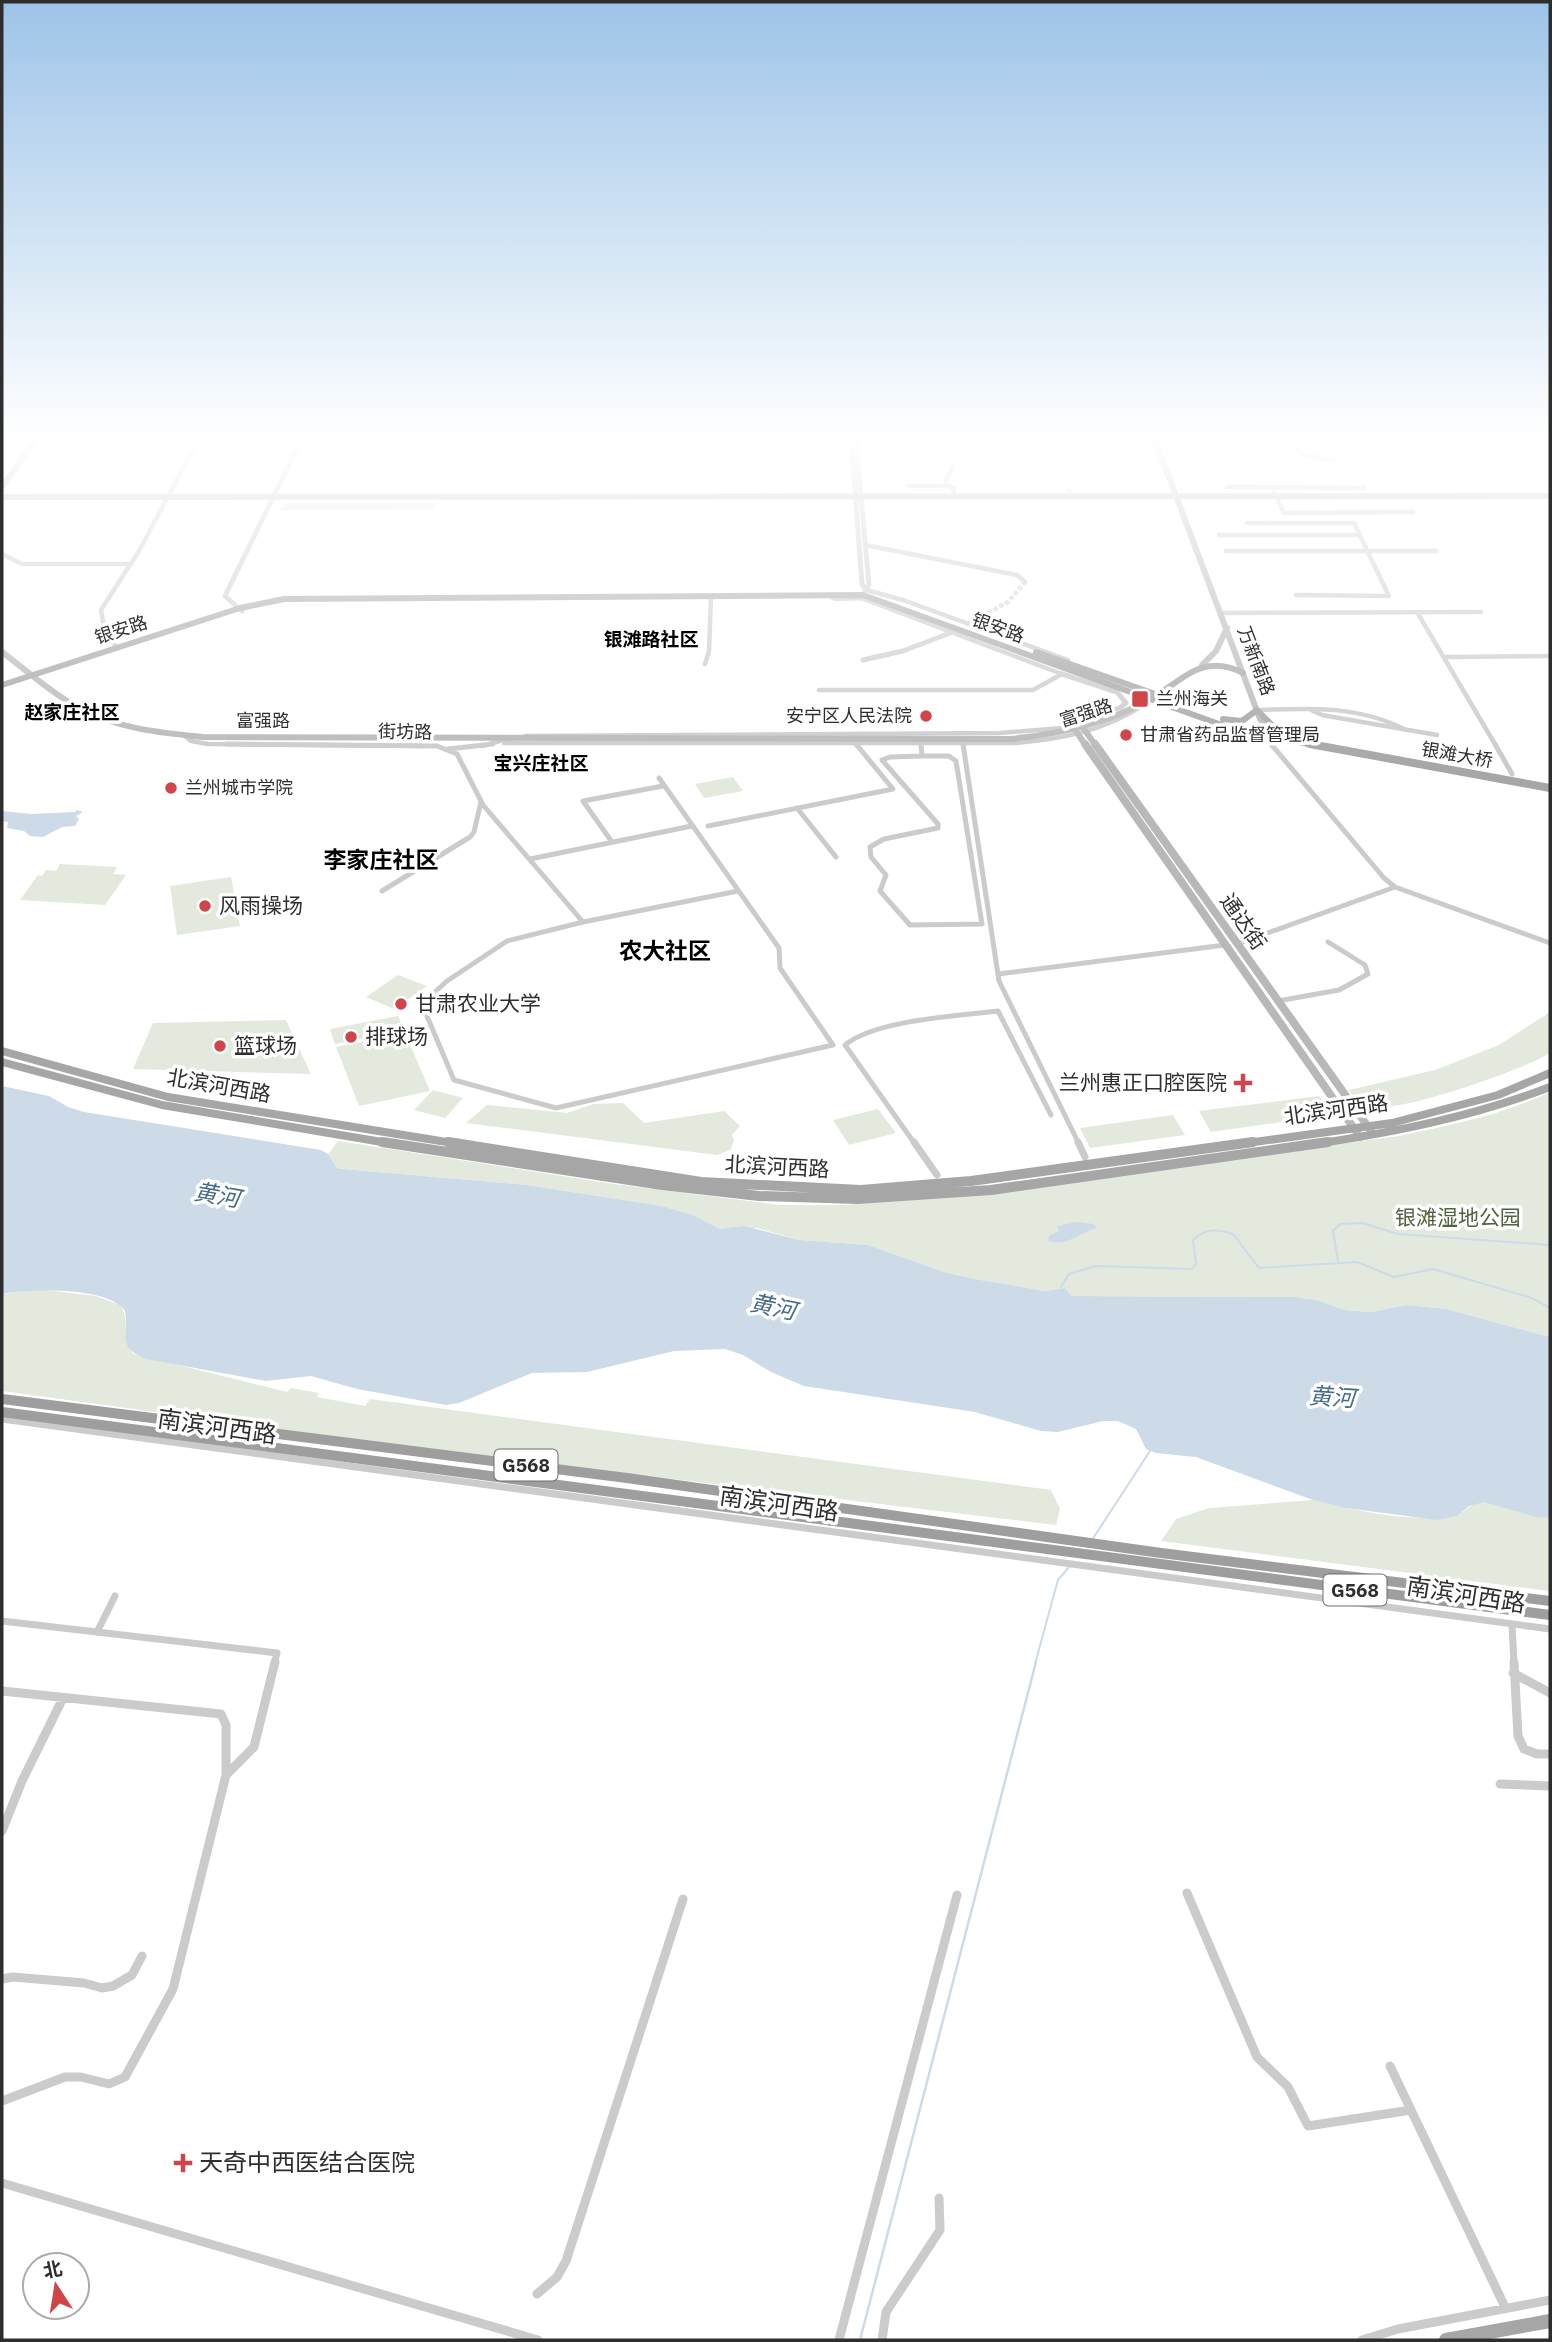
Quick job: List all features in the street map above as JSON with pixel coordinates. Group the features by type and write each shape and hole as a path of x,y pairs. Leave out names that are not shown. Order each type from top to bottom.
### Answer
{"highway":[{"name":"南滨河西路","path":"2,1399 627,1478 1044,1549"},
{"name":"南滨河西路","path":"2,1412 78,1426 1550,1615"},
{"name":"南滨河西路","path":"1159,1564 1550,1601"}],"main road":[{"name":"万新南路","path":"1198,549 1260,719 1273,733"},
{"name":"银安路","path":"239,608 269,597 307,593 863,594 1158,695"},
{"name":"银安路","path":"2,682 239,608 311,597 711,597 863,594 955,631 1230,728 1359,753"},
{"path":"1149,700 1202,665 1216,651 1227,628"},
{"name":"富强路","path":"2,652 88,712 121,724 184,735 506,741 963,741 1080,731 1125,714 1149,700"},
{"path":"1202,665 1227,664 1243,673"},
{"path":"1149,700 1207,713 1232,722 1249,720 1257,710 1272,725 1297,737 1512,774 1550,785"},
{"path":"1230,728 1329,755 1550,793"},
{"name":"通达街","path":"1080,731 1374,1135"},
{"name":"通达街","path":"1080,731 1360,1137"},
{"path":"1273,733 1359,753"},
{"name":"银滩大桥","path":"1359,753 1550,785"},
{"name":"北滨河西路","path":"2,1051 168,1097 701,1182 769,1188 851,1190 971,1181 1366,1126 1440,1112 1498,1096 1550,1073"},
{"name":"北滨河西路","path":"2,1062 160,1105 696,1192 779,1199 863,1199 949,1194 1374,1135 1447,1121 1509,1104 1550,1087"},
{"path":"349,1137 356,1127"},
{"path":"1446,2340 1550,2321"}],"street":[{"path":"115,645 101,610 138,549"},
{"path":"239,608 225,596 248,549"},
{"path":"860,549 863,594"},
{"path":"863,594 869,585 866,552 884,550 1017,575 1025,582"},
{"path":"1226,551 1436,551"},
{"path":"1296,596 1389,596 1367,551"},
{"path":"2,554 22,564 130,564"},
{"path":"863,594 883,593 1140,685 1158,695"},
{"path":"705,664 709,651 711,597"},
{"path":"1417,612 1446,657 1512,774"},
{"path":"1221,613 1481,612"},
{"path":"968,624 988,613"},
{"path":"863,660 904,651 955,631 1062,674 1149,700"},
{"path":"1446,657 1550,656"},
{"path":"819,690 1033,690 1062,674"},
{"path":"1080,731 1126,703 1117,692"},
{"path":"1257,710 1336,708 1385,717 1406,730"},
{"path":"1309,709 1322,715 1437,735"},
{"name":"富强路","path":"506,741 542,734 1080,731"},
{"name":"街坊路","path":"184,735 191,741 208,744 437,746 457,754 481,802 583,922"},
{"path":"1267,740 1395,887 1550,943"},
{"path":"448,750 506,741"},
{"path":"708,826 893,789 853,741"},
{"path":"921,741 922,756"},
{"path":"963,741 1003,995 1085,1157"},
{"path":"922,756 948,756 956,761 982,924 910,925 880,891 886,874 871,857 870,848 884,839 938,828 938,824 882,760 890,757 922,756"},
{"path":"659,778 779,948 780,968 833,1045 556,1108 454,1080 424,1009 426,1000 447,981 507,941 583,922 738,891"},
{"path":"612,842 583,801 663,786"},
{"path":"382,891 470,837 474,832 481,802"},
{"path":"797,808 836,857"},
{"path":"530,859 692,827"},
{"path":"1237,944 1395,887"},
{"path":"1278,1001 1339,990 1368,974 1365,965 1328,942"},
{"path":"998,974 1226,945"},
{"path":"937,1175 845,1045 852,1037 873,1029 998,1011 1051,1115"},
{"path":"78,1426 87,1409"},
{"name":"南滨河西路","path":"2,1419 78,1426"},
{"name":"南滨河西路","path":"1159,1564 1388,1605 1550,1629"},
{"path":"97,1632 115,1596"},
{"path":"2,1621 277,1653 254,1747 226,1774"},
{"path":"1512,1625 1518,1736 1524,1749 1536,1754 1550,1754"},
{"path":"1513,1673 1550,1693"},
{"path":"2,1692 221,1714 226,1726 226,1774 173,1989 125,2077 109,2084 81,2075 57,2078 14,2099 2,2101"},
{"path":"2,1831 22,1781 63,1698"},
{"path":"1500,1784 1550,1786"},
{"path":"1187,1893 1257,2057 1278,2073 1292,2089 1308,2126 1411,2110"},
{"path":"839,2340 957,1895"},
{"path":"537,2294 557,2277 566,2261 683,1899"},
{"path":"2,1979 13,1977 84,1983 102,1988 113,1986 132,1975 142,1956"},
{"path":"1390,2066 1505,2307"},
{"path":"2,2183 538,2340"},
{"path":"882,2340 886,2312 940,2230 939,2198"},
{"path":"1362,2340 1398,2329 1550,2300"}],"green space":[{"path":"733,777 743,791 704,798 695,784"},
{"path":"60,864 117,867 113,874 126,875 105,905 20,900 38,875 42,876 46,870 56,871"},
{"name":"风雨操场","path":"231,877 240,926 177,935 170,886"},
{"path":"398,975 427,986 394,1009 366,997"},
{"path":"1550,1012 1550,1053 1514,1070 1432,1097 1384,1107 1362,1105 1349,1090 1435,1070 1499,1045"},
{"name":"排球场","path":"398,1016 404,1030 335,1044 330,1029"},
{"name":"篮球场","path":"286,1020 311,1074 133,1069 153,1023"},
{"path":"405,1033 430,1091 359,1106 336,1047"},
{"path":"433,1090 463,1098 445,1118 414,1110"},
{"name":"银滩湿地公园","path":"1550,1092 1550,1337 1446,1309 1406,1305 1371,1312 1345,1310 1317,1300 1296,1297 1072,1296 1065,1288 1045,1291 944,1272 868,1245 799,1240 757,1228 720,1229 693,1215 662,1206 527,1185 337,1168 328,1154 338,1141 614,1184 779,1205 843,1205 942,1198 1399,1136 1495,1113"},
{"path":"1319,1096 1327,1107 1317,1117 1211,1132 1199,1111"},
{"path":"623,1103 644,1123 724,1111 740,1126 732,1135 734,1141 730,1150 717,1155 466,1123 487,1105 567,1113 594,1104"},
{"path":"878,1109 896,1133 849,1145 833,1120"},
{"path":"1173,1115 1185,1135 1090,1148 1080,1128"},
{"path":"37,1289 96,1296 120,1305 125,1317 127,1342 134,1354 287,1392 291,1388 319,1393 317,1397 365,1406 370,1399 1051,1490 1060,1509 1056,1525 432,1450 2,1391 2,1294"},
{"path":"1313,1500 1417,1518 1453,1516 1477,1503 1490,1502 1550,1518 1550,1591 1161,1541 1176,1519 1209,1508"}],"water":[{"path":"77,810 83,812 76,816 79,819 75,826 62,827 43,837 30,836 24,831 7,828 8,822 2,821 2,811 31,814"},
{"name":"黄河","path":"2,1086 49,1096 68,1107 84,1112 321,1150 328,1154 337,1168 527,1185 662,1206 693,1215 720,1229 744,1226 799,1240 868,1245 944,1272 1045,1291 1065,1288 1072,1296 1296,1297 1317,1300 1345,1310 1371,1312 1406,1305 1446,1309 1550,1337 1550,1518 1536,1517 1484,1502 1469,1506 1457,1516 1437,1520 1346,1508 1313,1500 1196,1457 1156,1453 1146,1449 1136,1429 1118,1421 1103,1421 1058,1432 1041,1431 975,1412 804,1386 771,1372 743,1355 725,1349 674,1351 587,1372 532,1373 459,1403 446,1405 357,1389 311,1376 266,1381 146,1359 130,1350 127,1345 125,1311 116,1303 86,1293 67,1291 2,1294"},
{"path":"1077,1222 1093,1224 1097,1228 1068,1241 1048,1241 1049,1236 1059,1231 1057,1226"}],"waterway":[{"path":"1338,1261 1333,1231 1340,1224 1363,1223 1398,1234 1550,1245"},
{"path":"1061,1287 1069,1274 1096,1266 1192,1269 1196,1264 1193,1240 1202,1233 1217,1231 1233,1234 1259,1268 1357,1262 1394,1277 1433,1269 1532,1298 1550,1308"},
{"path":"1092,1540 1150,1451"},
{"path":"1035,1664 1058,1580 1070,1566"},
{"path":"860,2340 1036,1662"}],"tunnel":[{"path":"988,613 1008,602 1025,582"}],"place":[{"name":"兰州海关","path":"1140,699"},
{"name":"安宁区人民法院","path":"926,716"},
{"name":"甘肃省药品监督管理局","path":"1126,735"},
{"name":"兰州城市学院","path":"171,788"},
{"name":"风雨操场","path":"205,906"},
{"name":"甘肃农业大学","path":"401,1004"},
{"name":"排球场","path":"351,1037"},
{"name":"篮球场","path":"220,1046"},
{"name":"兰州惠正口腔医院","path":"1243,1083"},
{"name":"天奇中西医结合医院","path":"183,2163"}],"district":[{"name":"银滩路社区","path":"651,639"},
{"name":"赵家庄社区","path":"72,712"},
{"name":"宝兴庄社区","path":"541,763"},
{"name":"李家庄社区","path":"381,860"},
{"name":"农大社区","path":"665,951"}]}
